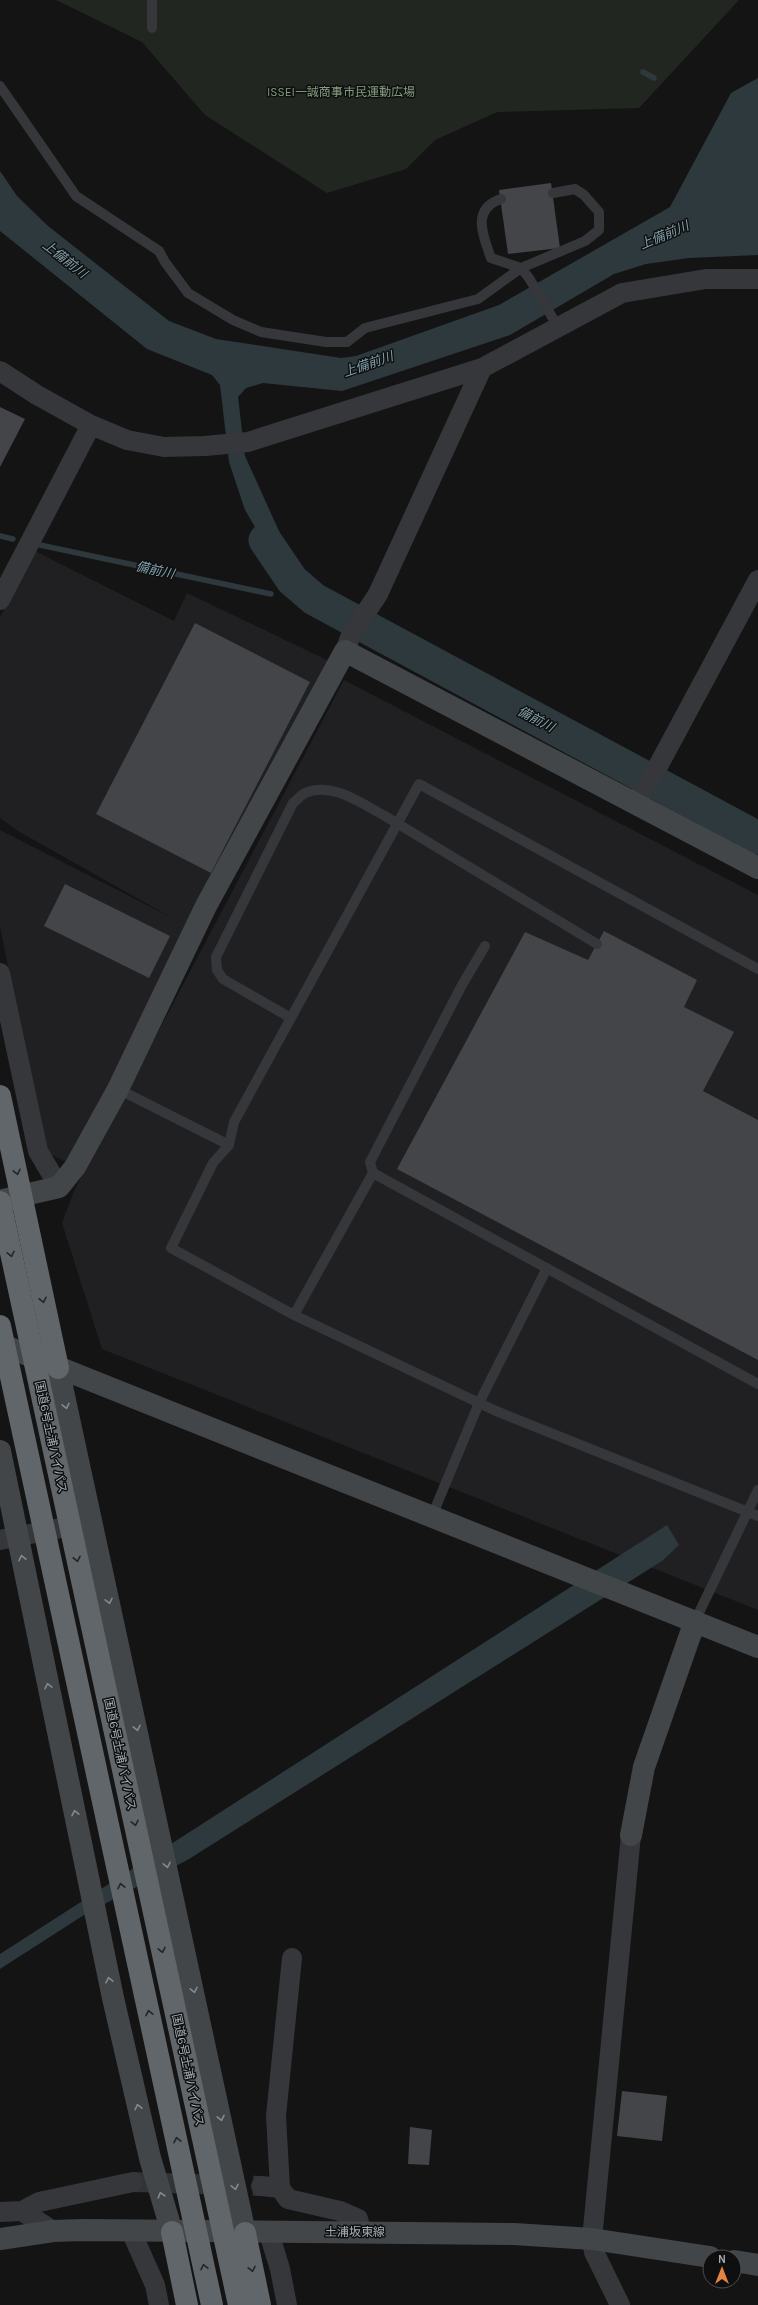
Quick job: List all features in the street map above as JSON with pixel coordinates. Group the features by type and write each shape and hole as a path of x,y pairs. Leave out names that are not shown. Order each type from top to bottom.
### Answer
{"highway":[{"path":"0,1096 58,1368"},
{"name":"国道6号土浦バイパス","path":"0,1201 239,2305"},
{"path":"0,1326 212,2305"},
{"path":"172,2232 187,2305"},
{"path":"245,2232 260,2305"}],"street":[{"path":"0,371 37,395 91,425 127,440 164,447 205,446 248,442 482,368 555,322 622,293 706,279 758,279"},
{"path":"0,1201 59,1187 75,1167 118,1089 206,906 364,613 378,594 482,368"},
{"path":"0,600 91,425"},
{"path":"640,796 657,768 758,580"},
{"path":"348,643 640,796 758,868"},
{"path":"0,973 38,1151 59,1187"},
{"path":"0,1344 758,1647"},
{"path":"58,1368 156,1813 245,2232"},
{"path":"0,1451 9,1538 82,1851 100,1940 150,2158 172,2232"},
{"path":"9,1538 92,1522"},
{"path":"620,2305 594,2252 592,2239 631,1835 644,1767 695,1621"},
{"path":"292,1958 270,2187 288,2199 340,2211 358,2219 362,2232"},
{"path":"0,2212 22,2211 39,2202 133,2182"},
{"path":"22,2211 53,2231"},
{"name":"土浦坂東線","path":"0,2239 53,2231 514,2234 592,2239 702,2256"},
{"path":"131,2231 155,2285 159,2305"},
{"path":"269,2233 280,2269 288,2305"},
{"path":"742,2262 758,2265"}],"lane":[{"path":"152,0 152,28"},
{"path":"0,86 76,196 160,251 164,262 188,293 233,320 261,332 326,342 347,342 365,328 478,299 521,268 585,242 599,230 599,212 584,195 575,189 553,193"},
{"path":"501,200 490,203 482,215 483,236 491,258 521,268 529,278 555,322"},
{"path":"758,969 419,784 234,1122 229,1145 213,1163 171,1248 294,1315 479,1403 758,1516"},
{"path":"291,1018 224,978 217,970 216,958 293,803 306,793 324,790 341,792 384,816 597,944"},
{"path":"294,1315 373,1173 370,1162 462,985 485,946"},
{"path":"118,1089 229,1145"},
{"path":"373,1173 758,1384"},
{"path":"432,1516 479,1403 547,1268"},
{"path":"695,1621 746,1511 758,1490"}],"shaded area":[{"path":"35,551 174,621 187,593 329,661 70,1164 44,1151 0,926 0,830 174,919 18,831 0,818 0,617"},
{"path":"344,680 758,895 758,1610 102,1349 62,1223 74,1191"}],"green space":[{"name":"ISSEI一誠商事市民運動広場","path":"56,0 739,0 639,108 497,112 435,140 406,169 327,193 205,115 142,42"}],"water":[{"name":"上備前川","path":"758,78 758,255 689,258 646,264 614,274 510,335 342,391 263,383 246,388 238,397 245,456 298,573 286,580 245,510 229,462 220,385 212,375 147,349 0,231 0,171 17,196 48,226 169,321 216,339 341,358 356,356 499,305 670,207 731,93"},
{"path":"667,1525 679,1545 662,1561 189,1859 84,1915 0,1969 0,1954"}],"building":[{"path":"551,183 560,248 508,254 499,190"},
{"path":"0,407 25,419 0,467"},
{"path":"195,623 310,682 211,873 96,814"},
{"path":"65,884 170,936 149,978 44,926"},
{"path":"604,931 697,980 684,1007 734,1032 703,1091 758,1120 758,1360 397,1169 525,932 588,960"},
{"path":"622,2091 667,2096 662,2141 617,2136"},
{"path":"410,2127 432,2130 429,2165 408,2164"}],"waterway":[{"path":"643,72 654,78"},
{"name":"備前川","path":"0,536 13,539"},
{"name":"備前川","path":"265,540 292,580 314,599 758,838"},
{"name":"備前川","path":"40,545 271,594"}],"tunnel":[{"path":"133,2182 261,2186"}]}
